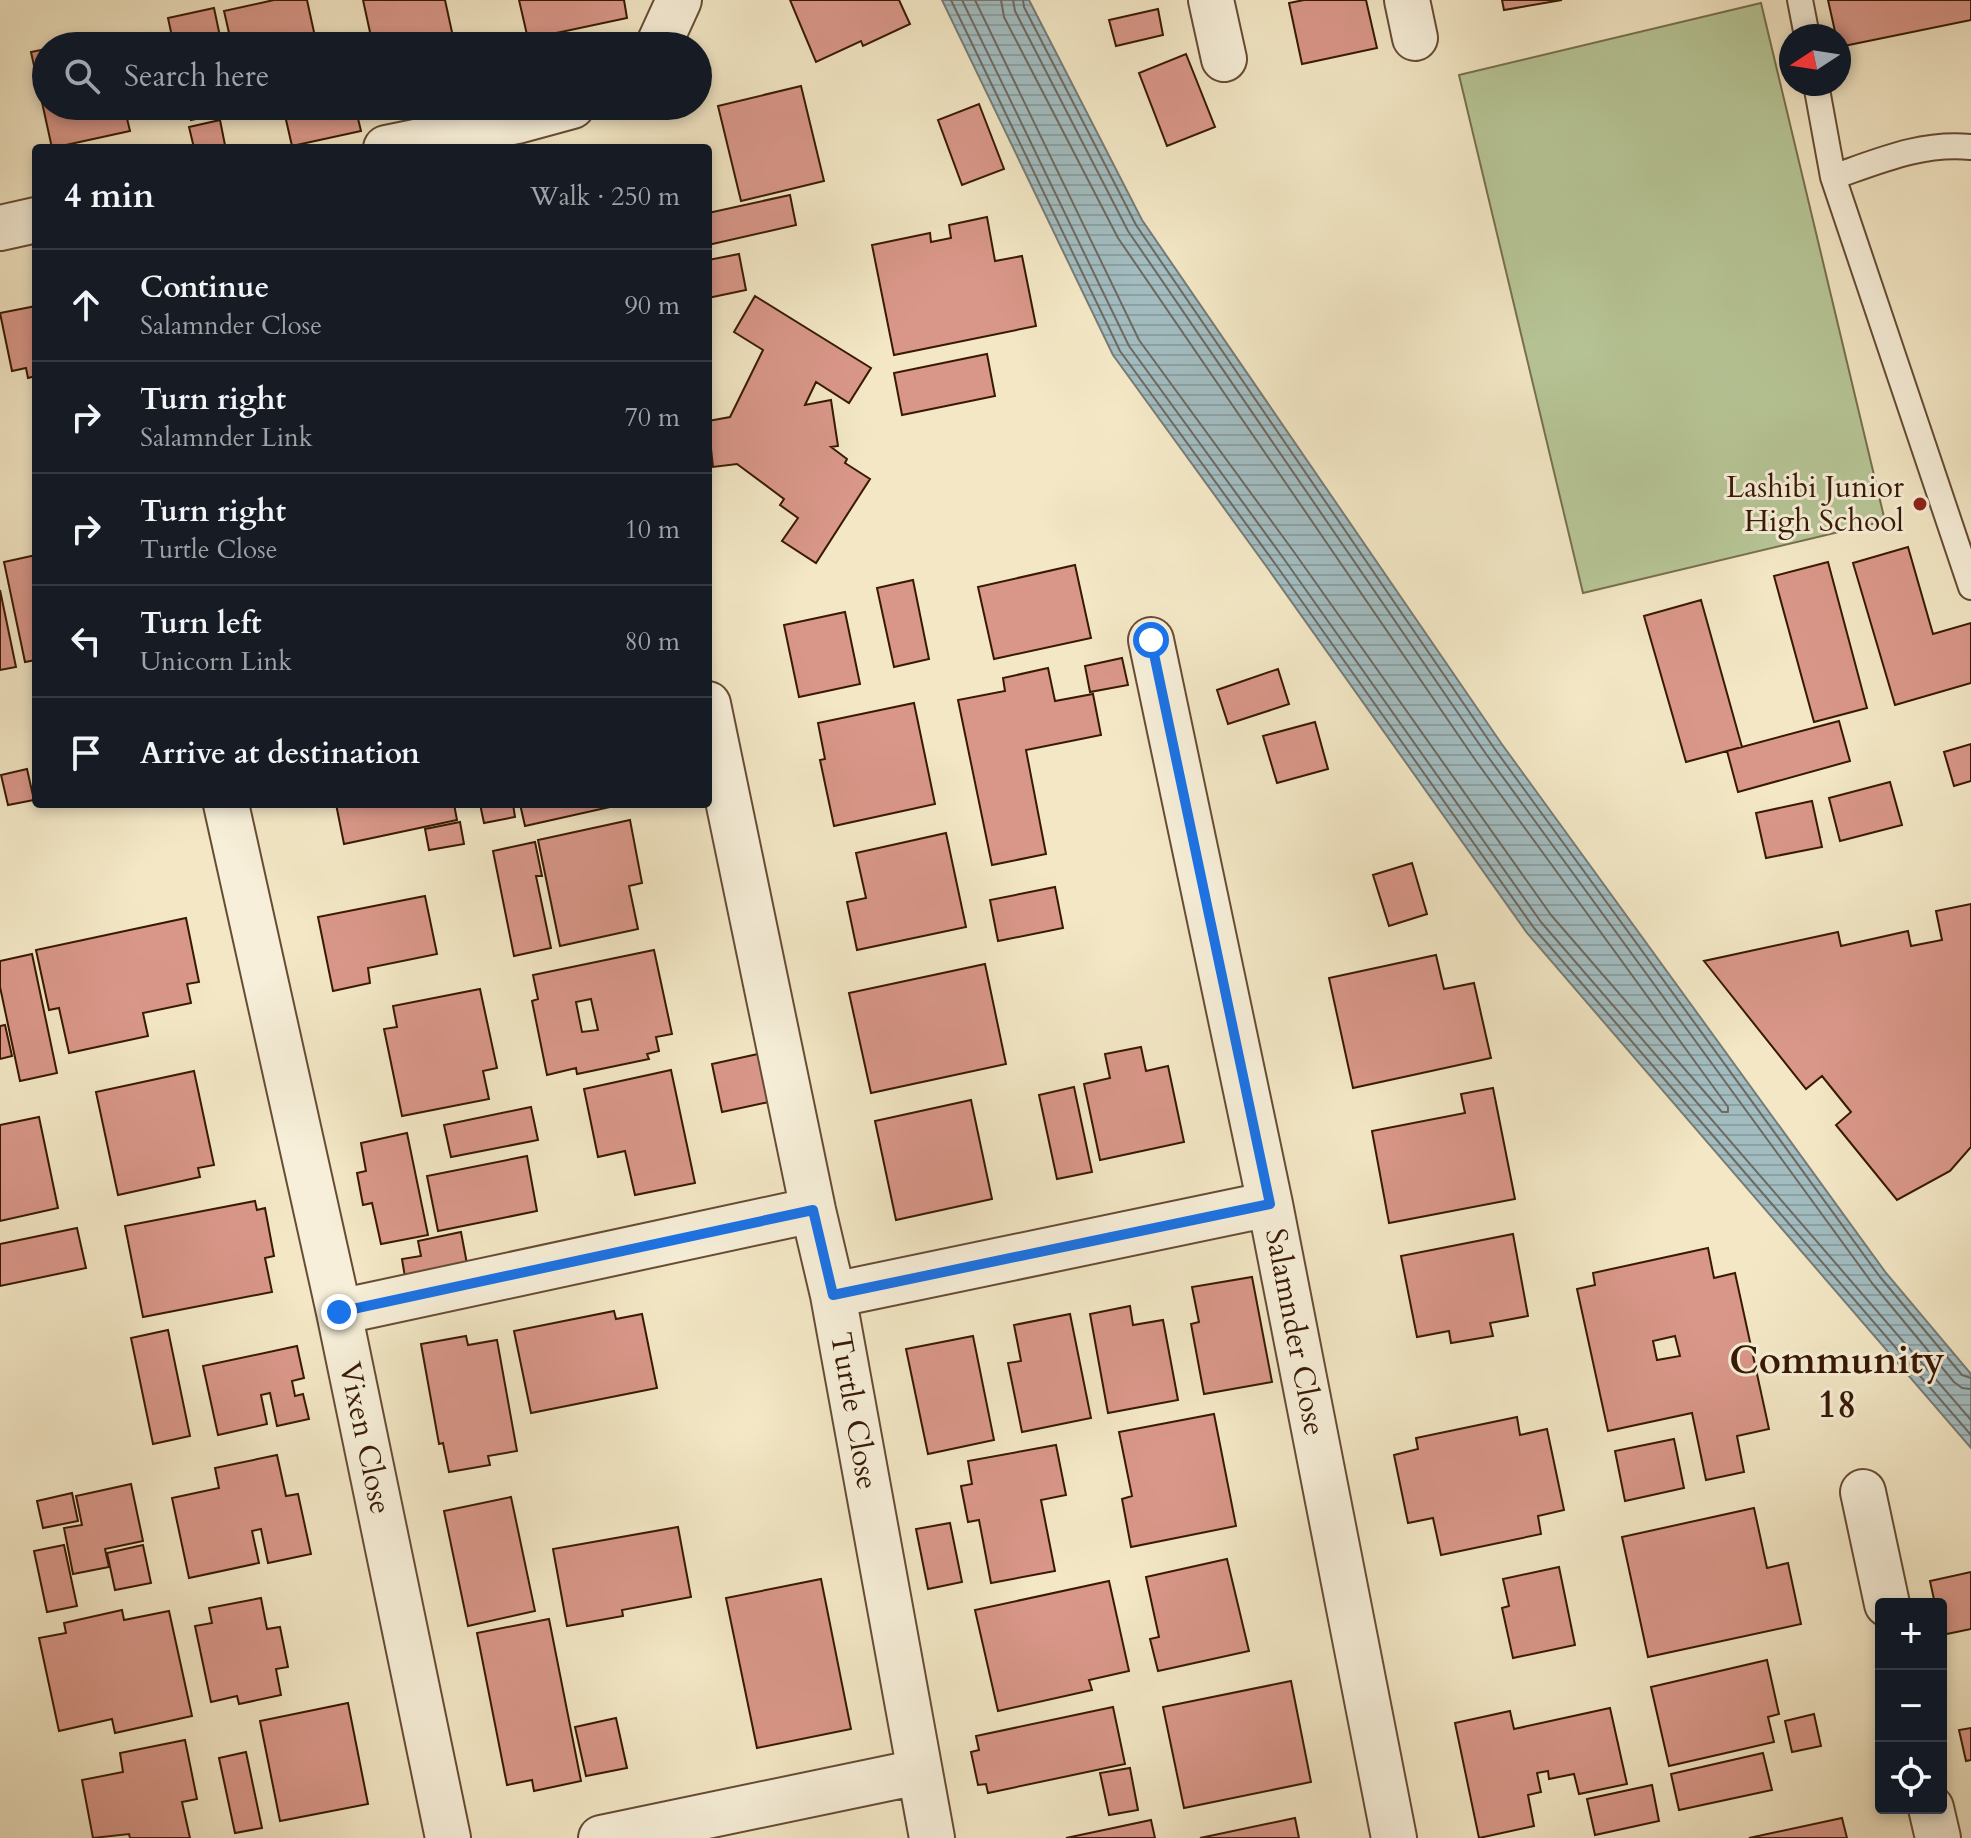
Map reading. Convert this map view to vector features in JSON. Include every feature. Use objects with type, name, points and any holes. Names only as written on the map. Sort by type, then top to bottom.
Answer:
[{"type":"street","points":[[664,32],[679,0]]},
{"type":"street","points":[[1211,0],[1224,59]]},
{"type":"street","points":[[405,144],[521,120]]},
{"type":"street","points":[[0,228],[32,221]]},
{"type":"street","name":"Salamnder Close","points":[[1151,640],[1270,1204],[1394,1838]]},
{"type":"street","name":"Turtle Close","points":[[712,723],[833,1295],[932,1838]]},
{"type":"street","name":"Vixen Close","points":[[227,808],[339,1312],[448,1838]]},
{"type":"street","points":[[833,1295],[1270,1204]]},
{"type":"street","points":[[339,1312],[813,1210]]},
{"type":"street","points":[[1863,1492],[1886,1598]]},
{"type":"street","points":[[601,1838],[918,1772]]},
{"type":"street","points":[[1932,1814],[1938,1838]]},
{"type":"lane","points":[[1800,0],[1805,24]]},
{"type":"lane","points":[[1818,96],[1833,177],[1971,587]]},
{"type":"lane","points":[[1833,177],[1912,149],[1951,145],[1971,147]]},
{"type":"green space","points":[[1761,3],[1779,78],[1779,96],[1783,96],[1885,521],[1583,593],[1459,75]]},
{"type":"water","points":[[942,0],[1029,0],[1142,220],[1501,743],[1886,1273],[1971,1374],[1971,1448],[1527,933],[1113,355]]},
{"type":"building","points":[[274,0],[307,0],[314,32],[229,32],[224,11]]},
{"type":"building","points":[[363,0],[445,0],[452,32],[370,32]]},
{"type":"building","points":[[519,0],[624,0],[627,18],[561,32],[526,32]]},
{"type":"building","points":[[790,0],[899,0],[910,24],[863,46],[861,41],[816,62]]},
{"type":"building","points":[[1304,0],[1366,0],[1377,48],[1302,64],[1289,3]]},
{"type":"building","points":[[1502,0],[1562,0],[1504,10]]},
{"type":"building","points":[[1828,0],[1971,0],[1971,20],[1851,45],[1851,24],[1833,24]]},
{"type":"building","points":[[214,8],[219,32],[171,32],[168,18]]},
{"type":"building","points":[[1158,9],[1163,35],[1116,46],[1109,20]]},
{"type":"building","points":[[1186,54],[1215,127],[1167,146],[1139,73]]},
{"type":"building","points":[[801,86],[824,181],[741,201],[718,106]]},
{"type":"building","points":[[979,104],[1004,169],[962,185],[938,120]]},
{"type":"building","points":[[46,120],[127,120],[130,131],[70,144],[51,144]]},
{"type":"building","points":[[220,120],[225,144],[193,144],[189,127]]},
{"type":"building","points":[[286,120],[358,120],[361,131],[292,144]]},
{"type":"building","points":[[790,195],[796,225],[712,244],[712,212]]},
{"type":"building","points":[[987,217],[995,261],[1022,256],[1036,326],[894,355],[872,245],[930,233],[931,242],[951,238],[949,225]]},
{"type":"building","points":[[739,254],[746,290],[712,297],[712,259]]},
{"type":"building","points":[[755,296],[871,368],[849,403],[816,382],[805,405],[831,400],[838,446],[831,447],[847,459],[845,463],[870,479],[816,563],[782,541],[798,518],[780,505],[784,499],[737,464],[713,467],[712,420],[730,417],[763,350],[734,332]]},
{"type":"building","points":[[32,307],[32,377],[28,378],[26,368],[12,371],[0,313]]},
{"type":"building","points":[[987,354],[995,396],[902,415],[894,373]]},
{"type":"building","points":[[1908,547],[1933,634],[1971,623],[1971,683],[1895,705],[1853,563]]},
{"type":"building","points":[[32,556],[32,661],[25,662],[4,562]]},
{"type":"building","points":[[1828,562],[1867,708],[1814,722],[1774,576]]},
{"type":"building","points":[[1075,565],[1091,638],[994,659],[978,587]]},
{"type":"building","points":[[913,580],[929,659],[894,667],[877,588]]},
{"type":"building","points":[[0,590],[16,667],[0,670]]},
{"type":"building","points":[[1701,600],[1742,747],[1686,762],[1644,616]]},
{"type":"building","points":[[845,612],[860,684],[799,697],[784,625]]},
{"type":"building","points":[[1122,658],[1128,685],[1090,692],[1085,666]]},
{"type":"building","points":[[1048,668],[1055,701],[1093,694],[1101,735],[1026,750],[1046,854],[992,865],[958,700],[1005,691],[1003,678]]},
{"type":"building","points":[[1278,669],[1289,704],[1228,724],[1217,690]]},
{"type":"building","points":[[914,703],[935,804],[834,826],[820,760],[825,759],[818,723]]},
{"type":"building","points":[[1839,721],[1850,761],[1738,792],[1727,751]]},
{"type":"building","points":[[1315,722],[1328,769],[1277,783],[1263,736]]},
{"type":"building","points":[[1971,744],[1971,781],[1954,786],[1944,752]]},
{"type":"building","points":[[27,769],[32,800],[8,805],[1,775]]},
{"type":"building","points":[[1890,782],[1902,825],[1840,841],[1829,798]]},
{"type":"building","points":[[1812,801],[1822,847],[1766,858],[1756,813]]},
{"type":"building","points":[[337,808],[455,808],[457,820],[344,844]]},
{"type":"building","points":[[481,808],[514,808],[515,817],[484,823]]},
{"type":"building","points":[[521,808],[606,808],[525,826]]},
{"type":"building","points":[[630,820],[642,883],[629,886],[638,929],[560,946],[538,840]]},
{"type":"building","points":[[460,822],[464,844],[429,850],[425,829]]},
{"type":"building","points":[[946,833],[966,927],[857,950],[847,902],[866,898],[856,853]]},
{"type":"building","points":[[535,842],[542,876],[536,876],[551,948],[514,956],[493,851]]},
{"type":"building","points":[[1412,863],[1427,914],[1389,926],[1373,875]]},
{"type":"building","points":[[1055,887],[1063,928],[998,941],[990,900]]},
{"type":"building","points":[[425,896],[437,954],[368,968],[370,983],[333,991],[318,917]]},
{"type":"building","points":[[1971,904],[1971,1147],[1950,1171],[1897,1200],[1836,1125],[1851,1112],[1822,1076],[1806,1089],[1704,961],[1838,932],[1841,946],[1908,931],[1911,946],[1942,940],[1936,911]]},
{"type":"building","points":[[186,918],[199,982],[187,984],[191,1003],[143,1013],[148,1036],[69,1053],[59,1008],[49,1010],[36,950]]},
{"type":"building","points":[[654,950],[672,1034],[656,1037],[659,1051],[647,1054],[649,1059],[577,1074],[576,1068],[547,1075],[532,1001],[538,999],[533,975]],"holes":[[[591,999],[598,1030],[582,1032],[576,1002]]]},
{"type":"building","points":[[32,954],[57,1073],[20,1081],[0,987],[0,961]]},
{"type":"building","points":[[1436,955],[1444,989],[1474,983],[1491,1058],[1353,1088],[1329,978]]},
{"type":"building","points":[[985,964],[1006,1064],[871,1093],[849,993]]},
{"type":"building","points":[[480,989],[497,1068],[483,1071],[489,1099],[402,1116],[384,1029],[397,1027],[393,1006]]},
{"type":"building","points":[[5,1025],[12,1056],[0,1059],[0,1026]]},
{"type":"building","points":[[1141,1047],[1146,1071],[1168,1066],[1184,1142],[1100,1160],[1084,1084],[1110,1078],[1105,1054]]},
{"type":"building","points":[[758,1054],[769,1102],[722,1112],[712,1064]]},
{"type":"building","points":[[671,1070],[695,1183],[635,1195],[625,1151],[598,1157],[584,1089]]},
{"type":"building","points":[[194,1071],[214,1165],[198,1168],[200,1177],[118,1195],[96,1092]]},
{"type":"building","points":[[1074,1087],[1092,1172],[1057,1179],[1039,1095]]},
{"type":"building","points":[[1493,1088],[1515,1199],[1389,1223],[1372,1131],[1465,1113],[1461,1094]]},
{"type":"building","points":[[971,1100],[992,1199],[896,1220],[875,1121]]},
{"type":"building","points":[[531,1107],[538,1140],[451,1157],[444,1125]]},
{"type":"building","points":[[39,1117],[58,1208],[0,1221],[0,1125]]},
{"type":"building","points":[[407,1133],[428,1235],[381,1244],[372,1203],[363,1205],[357,1173],[366,1171],[361,1143]]},
{"type":"building","points":[[527,1156],[537,1211],[438,1231],[427,1176]]},
{"type":"building","points":[[255,1201],[257,1210],[265,1208],[274,1256],[265,1258],[272,1292],[143,1317],[125,1226]]},
{"type":"building","points":[[77,1228],[86,1268],[0,1286],[0,1244]]},
{"type":"building","points":[[461,1232],[467,1264],[405,1277],[402,1259],[421,1256],[418,1241]]},
{"type":"building","points":[[1513,1234],[1528,1316],[1490,1323],[1493,1336],[1451,1343],[1449,1331],[1417,1337],[1401,1256]]},
{"type":"building","points":[[1708,1248],[1714,1278],[1735,1273],[1769,1429],[1737,1436],[1744,1472],[1706,1480],[1692,1413],[1608,1431],[1577,1289],[1595,1285],[1593,1273]],"holes":[[[1675,1336],[1680,1356],[1657,1360],[1653,1341]]]},
{"type":"building","points":[[1252,1277],[1272,1382],[1204,1394],[1191,1324],[1199,1322],[1192,1287]]},
{"type":"building","points":[[1130,1306],[1133,1325],[1163,1320],[1178,1400],[1108,1413],[1090,1314]]},
{"type":"building","points":[[614,1311],[616,1319],[642,1314],[657,1388],[531,1413],[514,1331]]},
{"type":"building","points":[[1070,1314],[1091,1418],[1022,1432],[1008,1363],[1021,1361],[1014,1325]]},
{"type":"building","points":[[168,1330],[190,1436],[153,1444],[131,1338]]},
{"type":"building","points":[[466,1336],[468,1345],[497,1340],[517,1451],[488,1456],[490,1465],[449,1472],[443,1443],[439,1444],[421,1344]]},
{"type":"building","points":[[973,1336],[994,1440],[928,1454],[906,1349]]},
{"type":"building","points":[[297,1346],[304,1378],[292,1381],[295,1396],[303,1394],[309,1419],[277,1426],[270,1393],[261,1395],[267,1424],[218,1435],[203,1366]]},
{"type":"building","points":[[1214,1414],[1236,1526],[1131,1547],[1122,1499],[1132,1496],[1119,1432]]},
{"type":"building","points":[[1517,1417],[1520,1435],[1547,1429],[1564,1510],[1538,1516],[1541,1534],[1441,1555],[1433,1518],[1408,1523],[1394,1455],[1418,1449],[1416,1438]]},
{"type":"building","points":[[1674,1439],[1684,1488],[1625,1501],[1615,1451]]},
{"type":"building","points":[[1056,1445],[1066,1495],[1041,1500],[1055,1571],[991,1583],[979,1520],[968,1522],[961,1486],[972,1484],[968,1461]]},
{"type":"building","points":[[277,1455],[286,1496],[298,1494],[311,1554],[268,1563],[261,1529],[252,1531],[259,1563],[189,1578],[172,1498],[219,1488],[215,1468]]},
{"type":"building","points":[[131,1484],[143,1541],[105,1549],[109,1567],[73,1574],[64,1528],[82,1525],[76,1496]]},
{"type":"building","points":[[72,1493],[78,1521],[43,1528],[37,1501]]},
{"type":"building","points":[[511,1497],[535,1611],[468,1626],[444,1511]]},
{"type":"building","points":[[1754,1508],[1767,1568],[1788,1563],[1801,1624],[1648,1657],[1622,1537]]},
{"type":"building","points":[[950,1523],[962,1582],[928,1589],[916,1529]]},
{"type":"building","points":[[678,1527],[691,1597],[622,1610],[623,1616],[567,1626],[553,1549]]},
{"type":"building","points":[[64,1545],[77,1606],[47,1612],[34,1551]]},
{"type":"building","points":[[143,1545],[151,1583],[115,1590],[107,1553]]},
{"type":"building","points":[[1227,1559],[1249,1651],[1158,1671],[1150,1639],[1159,1637],[1146,1577]]},
{"type":"building","points":[[1559,1567],[1575,1645],[1513,1658],[1502,1608],[1509,1606],[1503,1579]]},
{"type":"building","points":[[1971,1572],[1971,1629],[1947,1634],[1947,1598],[1934,1598],[1930,1581]]},
{"type":"building","points":[[821,1579],[851,1729],[757,1748],[726,1598]]},
{"type":"building","points":[[1109,1581],[1129,1671],[1089,1680],[1092,1690],[998,1711],[975,1610]]},
{"type":"building","points":[[261,1598],[267,1629],[280,1627],[288,1667],[276,1669],[281,1695],[239,1704],[237,1696],[211,1702],[195,1626],[212,1623],[209,1608]]},
{"type":"building","points":[[122,1610],[124,1620],[169,1611],[192,1716],[115,1733],[112,1719],[59,1731],[39,1638],[66,1633],[64,1623]]},
{"type":"building","points":[[549,1619],[581,1781],[534,1791],[532,1780],[507,1785],[477,1633]]},
{"type":"building","points":[[1767,1660],[1779,1714],[1768,1717],[1774,1742],[1669,1766],[1651,1687]]},
{"type":"building","points":[[1291,1681],[1311,1782],[1184,1808],[1163,1707]]},
{"type":"building","points":[[348,1703],[368,1804],[280,1821],[260,1721]]},
{"type":"building","points":[[1113,1707],[1125,1764],[988,1793],[986,1784],[978,1785],[971,1752],[979,1750],[976,1736]]},
{"type":"building","points":[[1610,1708],[1627,1784],[1579,1794],[1574,1774],[1549,1779],[1548,1771],[1537,1773],[1541,1792],[1528,1795],[1534,1826],[1479,1838],[1455,1723],[1510,1711],[1514,1729]]},
{"type":"building","points":[[1814,1714],[1821,1746],[1792,1752],[1785,1721]]},
{"type":"building","points":[[616,1718],[627,1768],[586,1776],[575,1727]]},
{"type":"building","points":[[1971,1728],[1971,1760],[1966,1761],[1959,1730]]},
{"type":"building","points":[[185,1740],[197,1799],[182,1802],[190,1838],[130,1838],[129,1834],[93,1838],[82,1780],[123,1772],[120,1753]]},
{"type":"building","points":[[246,1752],[262,1828],[235,1833],[219,1758]]},
{"type":"building","points":[[1763,1753],[1772,1790],[1679,1810],[1671,1774]]},
{"type":"building","points":[[1130,1768],[1138,1810],[1109,1815],[1100,1773]]},
{"type":"building","points":[[1652,1785],[1659,1821],[1595,1835],[1587,1799]]},
{"type":"building","points":[[1295,1818],[1299,1838],[1200,1838]]},
{"type":"building","points":[[1842,1818],[1847,1838],[1749,1838]]},
{"type":"building","points":[[1151,1820],[1155,1838],[1066,1838]]},
{"type":"place","name":"Lashibi Junior High School","points":[[1920,504]]},
{"type":"district","name":"Community 18","points":[[1837,1383]]},
{"type":"route","points":[[339,1312],[813,1210],[833,1295],[1270,1204],[1151,640]]}]
